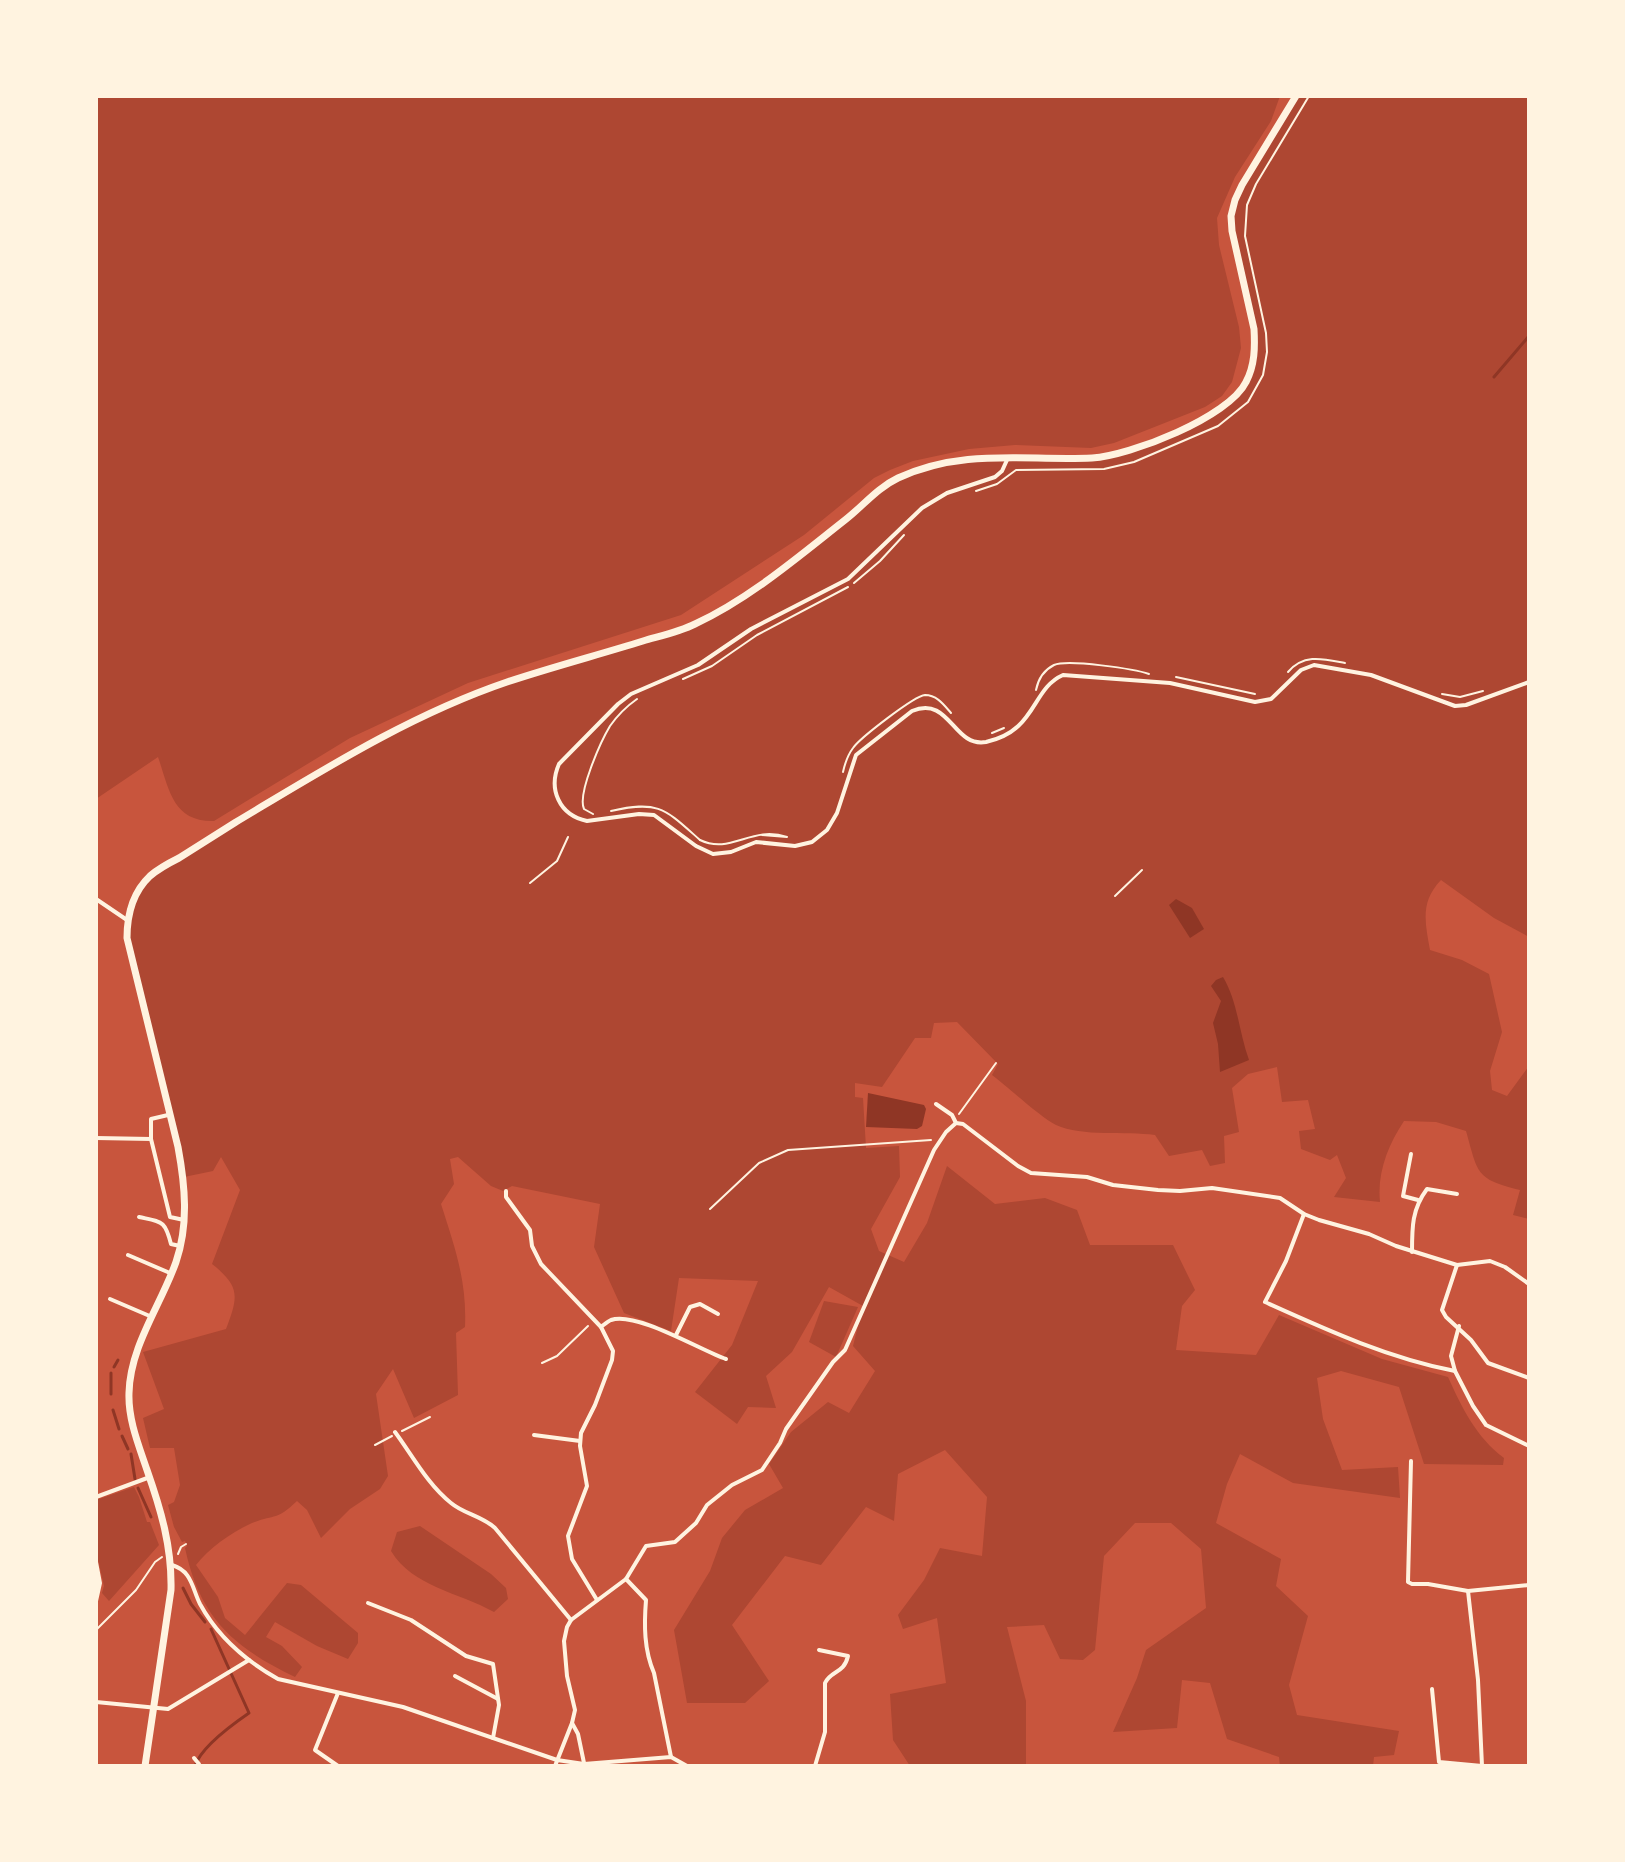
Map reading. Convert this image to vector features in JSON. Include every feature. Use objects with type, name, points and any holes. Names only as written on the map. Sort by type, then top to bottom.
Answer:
[{"type":"main road","points":[[145,1766],[171,1590],[171,1565],[166,1530],[136,1437],[129,1395],[134,1362],[171,1273],[184,1220],[184,1177],[127,938],[127,921],[134,899],[151,874],[336,763],[430,712],[505,683],[694,625],[748,594],[891,482],[967,459],[1008,456],[1093,458],[1115,454],[1199,421],[1221,409],[1246,383],[1254,360],[1254,329],[1232,231],[1235,200],[1296,96]]},
{"type":"street","points":[[1008,456],[1005,467],[995,477],[947,493],[922,508],[848,579],[751,629],[708,660],[642,688],[618,704],[559,764],[554,789],[563,808],[578,819],[587,821],[633,814],[654,815],[701,850],[713,854],[731,852],[765,841],[803,845],[818,839],[830,825],[845,791],[853,761],[861,749],[912,711],[935,709],[963,735],[975,742],[984,742],[1018,727],[1050,683],[1063,675],[1170,683],[1260,701],[1271,699],[1301,670],[1314,665],[1371,675],[1455,706],[1466,705],[1529,682]]},
{"type":"street","points":[[96,899],[127,921]]},
{"type":"street","points":[[936,1104],[952,1115],[956,1123]]},
{"type":"street","points":[[170,1115],[151,1119],[151,1139],[170,1217],[184,1220]]},
{"type":"street","points":[[956,1123],[963,1124],[1031,1173],[1087,1177],[1113,1185],[1171,1191],[1212,1188],[1280,1198],[1304,1214],[1369,1234],[1412,1252],[1457,1265],[1490,1261],[1505,1267],[1529,1284]]},
{"type":"street","points":[[556,1763],[575,1710],[567,1676],[564,1641],[571,1620],[626,1579],[646,1546],[675,1542],[696,1523],[707,1505],[732,1485],[762,1470],[786,1429],[833,1362],[845,1350],[934,1150],[956,1123]]},
{"type":"street","points":[[96,1138],[151,1139]]},
{"type":"street","points":[[1411,1154],[1403,1196],[1418,1200]]},
{"type":"street","points":[[1412,1252],[1412,1216],[1418,1200],[1427,1189],[1457,1194]]},
{"type":"street","points":[[506,1191],[506,1197],[530,1230],[532,1246],[541,1264],[601,1327],[613,1356],[580,1441],[587,1486],[570,1526],[568,1545],[572,1559],[597,1600]]},
{"type":"street","points":[[1304,1214],[1286,1261],[1265,1302],[1355,1342],[1417,1364],[1455,1371]]},
{"type":"street","points":[[139,1217],[162,1222],[166,1225],[171,1244],[180,1246]]},
{"type":"street","points":[[128,1255],[171,1273]]},
{"type":"street","points":[[1457,1265],[1442,1310],[1446,1317],[1459,1326],[1488,1363],[1529,1378]]},
{"type":"street","points":[[110,1299],[152,1317]]},
{"type":"street","points":[[676,1335],[690,1307],[700,1304],[718,1314]]},
{"type":"street","points":[[601,1327],[611,1320],[626,1319],[676,1335],[707,1353],[726,1359]]},
{"type":"street","points":[[1459,1326],[1451,1351],[1455,1371],[1486,1425],[1529,1446]]},
{"type":"street","points":[[396,1433],[444,1498],[469,1514],[487,1520],[571,1620]]},
{"type":"street","points":[[534,1435],[580,1441]]},
{"type":"street","points":[[1411,1461],[1408,1582],[1468,1591],[1529,1585]]},
{"type":"street","points":[[96,1497],[150,1477]]},
{"type":"street","points":[[96,1562],[100,1583],[96,1601]]},
{"type":"street","points":[[171,1565],[185,1571],[205,1612],[225,1640],[278,1679],[403,1707],[556,1763],[584,1765],[671,1757],[687,1766]]},
{"type":"street","points":[[626,1579],[646,1600],[644,1622],[649,1661],[668,1733],[671,1757]]},
{"type":"street","points":[[1432,1689],[1439,1762],[1482,1766],[1478,1680],[1468,1591]]},
{"type":"street","points":[[368,1603],[411,1620],[466,1656],[493,1664],[499,1700],[493,1738]]},
{"type":"street","points":[[815,1766],[825,1732],[825,1683],[828,1677],[840,1672],[848,1656],[819,1650]]},
{"type":"street","points":[[96,1702],[168,1709],[249,1660]]},
{"type":"street","points":[[455,1676],[499,1700]]},
{"type":"street","points":[[338,1693],[315,1750],[338,1766]]},
{"type":"street","points":[[572,1723],[578,1734],[584,1765]]},
{"type":"street","points":[[194,1758],[199,1764]]},
{"type":"street","points":[[328,1766],[332,1760]]},
{"type":"path","points":[[976,491],[997,484],[1016,470],[1104,469],[1134,462],[1218,426],[1248,402],[1263,375],[1267,352],[1266,333],[1246,242],[1247,205],[1256,184],[1309,96]]},
{"type":"path","points":[[677,682],[712,666],[757,635],[852,585],[880,561],[906,532]]},
{"type":"path","points":[[1285,676],[1293,666],[1309,658],[1356,666]]},
{"type":"path","points":[[1035,693],[1044,672],[1060,663],[1136,669],[1150,674]]},
{"type":"path","points":[[1174,677],[1261,694]]},
{"type":"path","points":[[1441,694],[1460,697],[1487,690]]},
{"type":"path","points":[[843,771],[849,754],[858,742],[916,697],[924,695],[938,699],[953,715]]},
{"type":"path","points":[[595,814],[589,813],[581,804],[591,770],[611,726],[640,697]]},
{"type":"path","points":[[986,735],[1006,727]]},
{"type":"path","points":[[608,811],[635,805],[657,807],[700,840],[713,845],[723,845],[759,833],[773,832],[789,837]]},
{"type":"path","points":[[530,883],[557,861],[568,837]]},
{"type":"path","points":[[1115,896],[1142,870]]},
{"type":"path","points":[[959,1114],[996,1063]]},
{"type":"path","points":[[710,1209],[759,1163],[788,1150],[934,1140]]},
{"type":"path","points":[[542,1363],[557,1356],[588,1326]]},
{"type":"path","points":[[375,1445],[430,1417]]},
{"type":"path","points":[[178,1554],[186,1544]]},
{"type":"path","points":[[96,1630],[136,1590],[157,1559],[164,1557]]},
{"type":"shaded area","points":[[96,96],[1280,96],[1271,121],[1235,177],[1217,218],[1219,245],[1239,327],[1241,348],[1232,382],[1222,396],[1205,407],[1114,443],[1091,448],[1015,445],[969,449],[913,461],[890,470],[874,478],[804,535],[681,615],[468,683],[350,738],[214,821],[189,816],[174,801],[158,757],[96,799]]},
{"type":"shaded area","points":[[1296,96],[1529,96],[1529,937],[1494,918],[1441,880],[1427,904],[1426,921],[1430,950],[1462,960],[1489,974],[1502,1032],[1490,1071],[1492,1090],[1507,1096],[1529,1066],[1529,1219],[1513,1215],[1520,1190],[1494,1182],[1481,1172],[1466,1131],[1436,1122],[1404,1121],[1385,1160],[1380,1180],[1380,1202],[1334,1197],[1346,1178],[1337,1155],[1330,1160],[1301,1149],[1299,1131],[1315,1129],[1308,1100],[1282,1102],[1277,1067],[1248,1074],[1232,1088],[1239,1132],[1224,1136],[1225,1163],[1210,1166],[1202,1150],[1169,1156],[1155,1135],[1091,1132],[1056,1125],[992,1075],[998,1064],[957,1022],[934,1023],[931,1038],[915,1038],[882,1087],[855,1083],[855,1097],[863,1098],[866,1148],[899,1146],[900,1177],[871,1229],[879,1251],[904,1262],[927,1223],[947,1166],[995,1204],[1045,1198],[1077,1210],[1090,1245],[1173,1245],[1195,1290],[1182,1306],[1176,1350],[1256,1355],[1279,1315],[1382,1359],[1448,1377],[1464,1411],[1494,1450],[1504,1458],[1503,1465],[1424,1464],[1399,1387],[1341,1371],[1317,1378],[1323,1419],[1342,1470],[1398,1467],[1400,1498],[1293,1483],[1240,1454],[1227,1484],[1216,1523],[1281,1559],[1276,1586],[1308,1616],[1289,1685],[1297,1715],[1399,1731],[1394,1755],[1374,1757],[1373,1766],[1280,1766],[1279,1757],[1227,1739],[1210,1683],[1182,1680],[1177,1728],[1113,1732],[1146,1650],[1206,1608],[1201,1549],[1171,1523],[1135,1523],[1104,1556],[1095,1650],[1083,1660],[1060,1659],[1044,1625],[1007,1627],[1026,1701],[1026,1766],[910,1766],[893,1740],[890,1694],[946,1683],[937,1618],[903,1629],[898,1615],[924,1580],[940,1548],[982,1556],[987,1497],[945,1450],[898,1474],[894,1521],[866,1507],[821,1565],[785,1556],[732,1625],[769,1681],[745,1703],[687,1703],[674,1630],[710,1571],[722,1538],[745,1510],[783,1488],[769,1464],[791,1432],[828,1402],[849,1413],[875,1371],[853,1346],[863,1306],[829,1287],[792,1352],[766,1376],[776,1408],[748,1407],[737,1424],[695,1392],[732,1345],[758,1281],[679,1278],[671,1331],[624,1313],[594,1247],[600,1204],[512,1186],[503,1191],[491,1186],[458,1157],[450,1159],[454,1184],[441,1204],[459,1265],[464,1295],[465,1327],[456,1333],[458,1395],[414,1418],[393,1369],[376,1394],[388,1476],[380,1489],[350,1509],[321,1538],[307,1510],[297,1501],[280,1514],[252,1523],[229,1536],[196,1565],[218,1597],[225,1618],[245,1635],[287,1583],[301,1585],[358,1633],[358,1643],[348,1659],[317,1646],[275,1622],[266,1637],[282,1646],[302,1667],[295,1677],[254,1654],[222,1628],[200,1593],[191,1572],[187,1546],[174,1527],[168,1505],[174,1502],[180,1485],[174,1448],[150,1448],[143,1418],[164,1409],[143,1352],[226,1329],[233,1309],[234,1293],[228,1279],[212,1264],[240,1190],[221,1157],[213,1171],[184,1177],[127,938],[134,899],[151,874],[430,712],[505,683],[694,625],[748,594],[901,477],[967,459],[1115,454],[1199,421],[1246,383],[1255,343],[1232,231],[1235,200]]},
{"type":"shaded area","points":[[1176,899],[1192,908],[1204,929],[1190,938],[1169,905]]},
{"type":"shaded area","points":[[1223,977],[1232,997],[1249,1060],[1220,1072],[1213,1023],[1221,1001],[1211,986]]},
{"type":"shaded area","points":[[868,1093],[924,1105],[922,1126],[917,1129],[866,1127]]},
{"type":"shaded area","points":[[824,1301],[858,1307],[836,1357],[809,1342]]},
{"type":"shaded area","points":[[134,1487],[159,1545],[109,1601],[102,1593],[104,1586],[96,1551],[96,1500]]},
{"type":"shaded area","points":[[420,1526],[491,1574],[506,1588],[508,1599],[494,1612],[437,1588],[411,1573],[391,1551],[397,1532]]},
{"type":"waterway","points":[[1494,377],[1529,336]]},
{"type":"waterway","points":[[114,1367],[118,1360]]},
{"type":"waterway","points":[[111,1373],[111,1394]]},
{"type":"waterway","points":[[113,1410],[119,1429]]},
{"type":"waterway","points":[[122,1436],[128,1449]]},
{"type":"waterway","points":[[131,1454],[135,1479]]},
{"type":"waterway","points":[[138,1488],[151,1517]]},
{"type":"waterway","points":[[183,1588],[205,1622]]},
{"type":"waterway","points":[[195,1766],[211,1744],[249,1713],[211,1629]]}]
